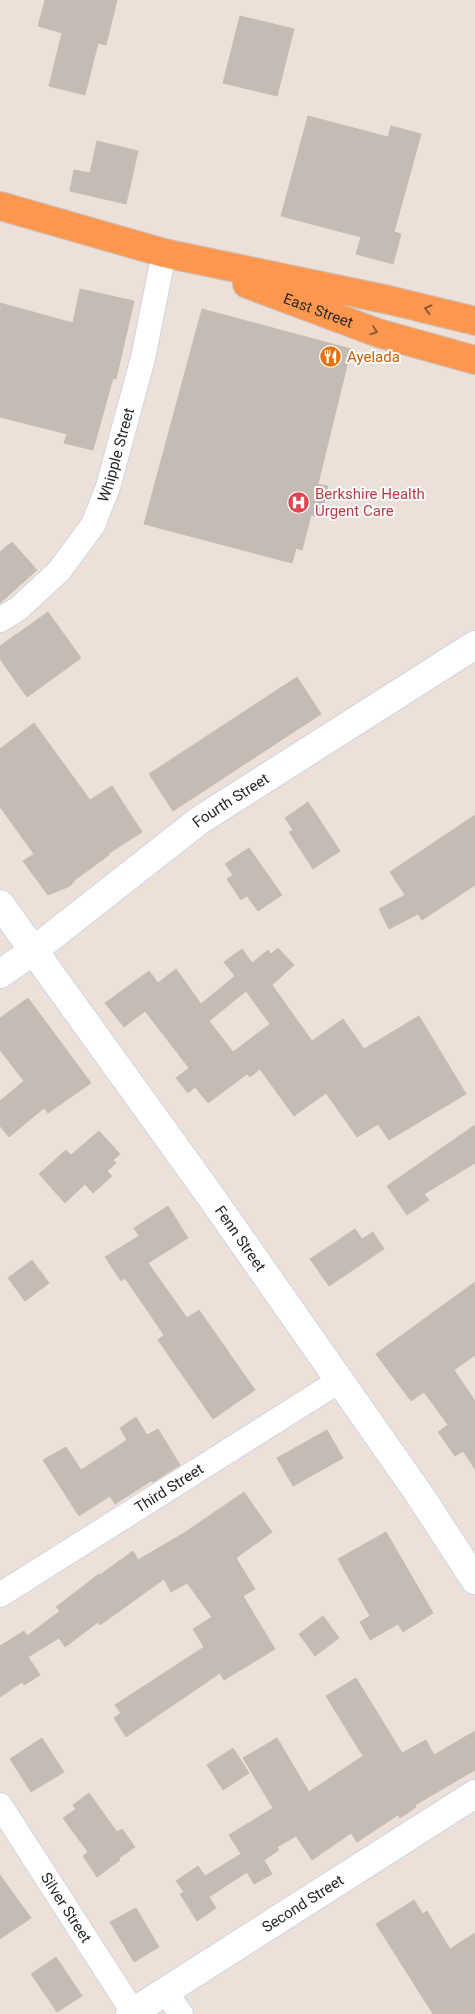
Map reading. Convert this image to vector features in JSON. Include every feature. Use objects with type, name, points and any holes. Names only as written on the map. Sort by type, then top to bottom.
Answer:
[{"type":"highway","name":"East Street","points":[[0,206],[164,253],[388,300],[475,321]]},
{"type":"highway","name":"East Street","points":[[164,253],[378,333],[475,360]]},
{"type":"street","name":"Whipple Street","points":[[0,620],[19,608],[59,571],[93,525],[108,487],[144,358],[164,253]]},
{"type":"street","name":"Fourth Street","points":[[0,974],[33,951],[200,820],[475,645]]},
{"type":"street","name":"Fenn Street","points":[[0,904],[203,1186],[442,1529],[475,1580]]},
{"type":"street","name":"Third Street","points":[[0,1595],[339,1381]]},
{"type":"street","name":"Second Street","points":[[131,2013],[475,1794]]},
{"type":"street","name":"Silver Street","points":[[0,1805],[131,2013]]},
{"type":"street","points":[[166,1991],[181,2014]]},
{"type":"building","points":[[45,0],[117,0],[106,45],[98,43],[85,95],[49,86],[62,33],[38,26]]},
{"type":"building","points":[[240,16],[294,29],[277,96],[223,83]]},
{"type":"building","points":[[308,116],[388,137],[391,126],[421,134],[394,232],[401,234],[393,264],[356,254],[361,237],[281,216]]},
{"type":"building","points":[[97,141],[138,151],[126,204],[70,191],[74,170],[90,173]]},
{"type":"building","points":[[80,289],[134,301],[116,379],[113,378],[93,450],[64,443],[67,434],[0,417],[0,303],[73,323]]},
{"type":"building","points":[[202,309],[351,349],[318,484],[328,486],[321,517],[311,515],[302,550],[296,548],[292,563],[144,524]]},
{"type":"building","points":[[12,542],[37,570],[0,603],[0,552]]},
{"type":"building","points":[[48,612],[81,658],[27,697],[0,659],[0,646]]},
{"type":"building","points":[[297,677],[321,714],[173,811],[149,774]]},
{"type":"building","points":[[34,723],[90,800],[112,786],[142,832],[108,854],[70,886],[48,895],[23,861],[34,854],[0,807],[0,749]]},
{"type":"building","points":[[308,802],[340,851],[313,869],[289,832],[293,830],[285,818]]},
{"type":"building","points":[[475,815],[475,885],[422,920],[418,914],[389,929],[379,909],[405,895],[390,872]]},
{"type":"building","points":[[249,848],[282,895],[258,911],[247,896],[241,900],[227,879],[233,875],[225,864]]},
{"type":"building","points":[[278,948],[294,965],[272,985],[312,1041],[343,1019],[364,1049],[419,1016],[466,1094],[389,1140],[378,1124],[357,1137],[326,1093],[294,1116],[260,1069],[250,1077],[247,1074],[208,1103],[195,1087],[188,1093],[176,1078],[189,1068],[145,1011],[124,1027],[105,1003],[149,971],[158,983],[176,969],[201,1004],[235,976],[224,962],[242,949],[252,963],[268,950],[271,954]],"holes":[[[246,991],[270,1024],[233,1052],[209,1021]]]},
{"type":"building","points":[[28,998],[91,1083],[48,1113],[44,1108],[9,1137],[0,1126],[0,1101],[24,1081],[0,1050],[0,1018]]},
{"type":"building","points":[[475,1125],[475,1163],[424,1194],[429,1200],[407,1215],[387,1186]]},
{"type":"building","points":[[99,1131],[120,1154],[113,1160],[116,1163],[107,1171],[112,1176],[93,1193],[85,1184],[65,1203],[39,1174],[66,1150],[71,1155]]},
{"type":"building","points":[[168,1206],[188,1238],[148,1263],[187,1318],[199,1310],[255,1390],[213,1419],[158,1340],[164,1335],[125,1278],[121,1281],[105,1257],[139,1236],[134,1228]]},
{"type":"building","points":[[355,1229],[362,1239],[373,1232],[384,1249],[329,1286],[310,1259]]},
{"type":"building","points":[[32,1260],[49,1283],[25,1301],[8,1278]]},
{"type":"building","points":[[475,1282],[475,1355],[454,1370],[475,1401],[475,1469],[463,1451],[455,1456],[438,1432],[448,1425],[424,1392],[411,1401],[376,1354]]},
{"type":"building","points":[[136,1417],[147,1435],[158,1429],[180,1465],[115,1504],[110,1496],[79,1516],[43,1460],[66,1447],[81,1470],[127,1440],[120,1428]]},
{"type":"building","points":[[327,1430],[343,1458],[293,1486],[277,1458]]},
{"type":"building","points":[[244,1492],[272,1532],[236,1558],[255,1589],[243,1596],[275,1649],[224,1680],[220,1673],[126,1737],[114,1718],[121,1713],[115,1705],[204,1647],[193,1629],[212,1617],[187,1583],[171,1592],[164,1579],[100,1625],[98,1622],[65,1647],[59,1638],[28,1657],[40,1675],[24,1685],[22,1682],[0,1697],[0,1646],[24,1631],[27,1636],[60,1611],[56,1607],[133,1551],[138,1560],[184,1533]]},
{"type":"building","points":[[386,1532],[433,1613],[403,1632],[398,1624],[370,1640],[360,1622],[370,1616],[338,1559]]},
{"type":"building","points":[[323,1616],[339,1638],[315,1656],[299,1634]]},
{"type":"building","points":[[356,1678],[402,1753],[426,1740],[434,1755],[475,1731],[475,1770],[415,1805],[416,1807],[400,1818],[398,1815],[357,1842],[351,1833],[312,1860],[296,1836],[277,1847],[279,1850],[264,1860],[272,1874],[254,1884],[247,1872],[209,1897],[216,1908],[197,1921],[180,1894],[184,1892],[176,1881],[198,1866],[205,1876],[241,1854],[229,1835],[273,1808],[243,1758],[277,1738],[309,1792],[363,1756],[326,1696]]},
{"type":"building","points":[[42,1738],[64,1772],[31,1792],[10,1759]]},
{"type":"building","points":[[233,1748],[249,1773],[223,1790],[207,1765]]},
{"type":"building","points":[[89,1793],[117,1832],[122,1829],[135,1847],[97,1877],[83,1856],[88,1852],[63,1818],[76,1809],[73,1805]]},
{"type":"building","points":[[0,1875],[31,1918],[0,1939]]},
{"type":"building","points":[[414,1900],[423,1914],[427,1911],[450,1949],[475,1933],[475,2014],[433,2014],[376,1924]]},
{"type":"building","points":[[136,1908],[159,1947],[134,1962],[110,1922]]},
{"type":"building","points":[[56,1957],[82,1996],[57,2012],[31,1974]]},
{"type":"place","name":"Ayelada","points":[[331,357]]},
{"type":"place","name":"Berkshire Health Urgent Care","points":[[299,503]]}]
